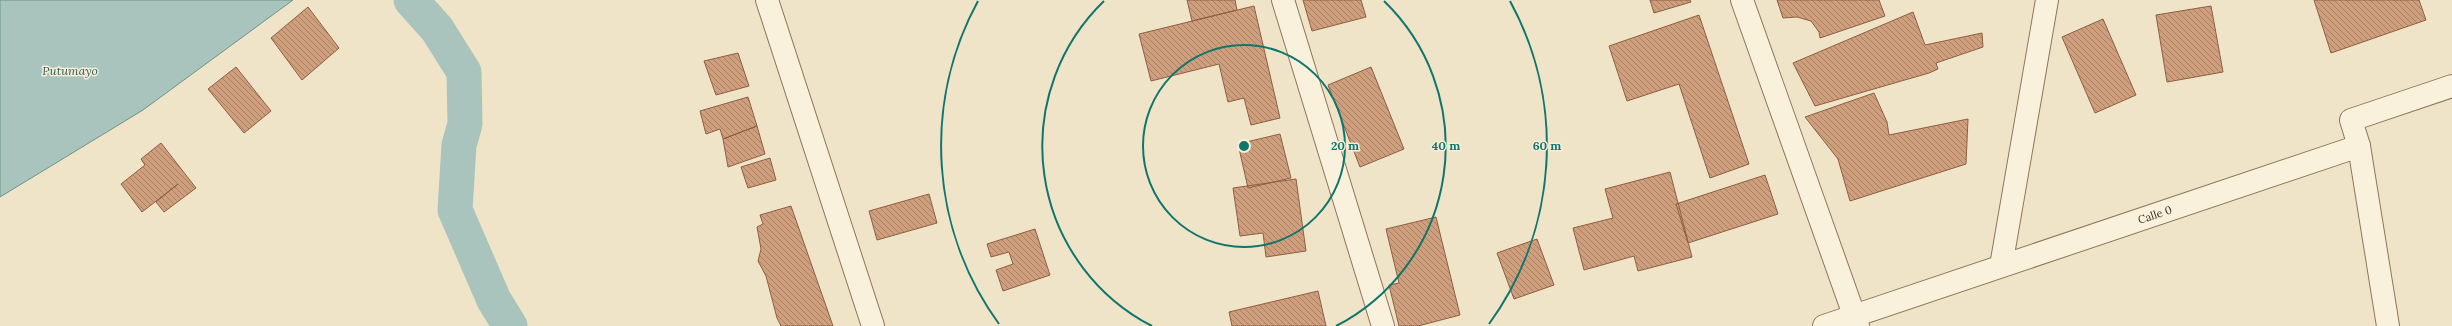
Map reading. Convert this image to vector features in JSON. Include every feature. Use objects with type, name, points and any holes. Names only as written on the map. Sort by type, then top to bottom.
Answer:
[{"type":"street","points":[[767,0],[873,326]]},
{"type":"street","points":[[1283,0],[1383,326]]},
{"type":"street","points":[[1742,0],[1856,321]]},
{"type":"street","points":[[2001,266],[2047,0]]},
{"type":"street","points":[[2388,326],[2360,146],[2351,120],[2452,86]]},
{"type":"street","name":"Calle 0","points":[[1824,326],[1856,321],[2001,266],[2360,146]]},
{"type":"water","name":"Putumayo","points":[[0,0],[293,0],[143,110],[0,197]]},
{"type":"building","points":[[1187,0],[1235,0],[1237,10],[1192,21]]},
{"type":"building","points":[[1303,0],[1361,0],[1366,17],[1312,31]]},
{"type":"building","points":[[1650,0],[1690,0],[1691,2],[1654,13]]},
{"type":"building","points":[[1777,0],[1879,0],[1885,16],[1820,38],[1819,32],[1811,21],[1797,17],[1783,18]]},
{"type":"building","points":[[2314,0],[2419,0],[2426,20],[2331,53]]},
{"type":"building","points":[[1254,6],[1280,118],[1251,125],[1244,98],[1228,102],[1219,64],[1151,81],[1139,34]]},
{"type":"building","points":[[2211,6],[2223,72],[2167,82],[2156,15]]},
{"type":"building","points":[[308,7],[339,48],[302,80],[271,38]]},
{"type":"building","points":[[1913,12],[1925,45],[1982,33],[1983,47],[1936,63],[1938,69],[1929,73],[1815,106],[1793,63]]},
{"type":"building","points":[[1699,15],[1749,164],[1710,178],[1679,84],[1627,101],[1609,46]]},
{"type":"building","points":[[2103,19],[2136,95],[2095,113],[2062,37]]},
{"type":"building","points":[[738,53],[749,86],[716,95],[704,61]]},
{"type":"building","points":[[236,67],[271,111],[244,133],[208,89]]},
{"type":"building","points":[[1371,67],[1404,149],[1360,167],[1328,85]]},
{"type":"building","points":[[1874,93],[1887,122],[1889,135],[1968,119],[1966,164],[1850,201],[1838,159],[1805,117]]},
{"type":"building","points":[[748,97],[757,126],[723,139],[720,129],[706,134],[700,111]]},
{"type":"building","points":[[757,126],[765,154],[728,167],[723,139]]},
{"type":"building","points":[[1280,134],[1291,178],[1248,188],[1238,144]]},
{"type":"building","points":[[161,143],[196,188],[164,212],[156,202],[178,184],[142,212],[121,184],[145,165],[141,159]]},
{"type":"building","points":[[770,158],[776,180],[748,188],[741,167]]},
{"type":"building","points":[[1670,172],[1692,257],[1638,271],[1634,256],[1584,270],[1573,228],[1613,218],[1605,189]]},
{"type":"building","points":[[1765,175],[1778,214],[1688,243],[1676,204]]},
{"type":"building","points":[[1296,179],[1306,251],[1266,257],[1263,233],[1240,236],[1233,188]]},
{"type":"building","points":[[929,194],[937,223],[877,240],[869,211]]},
{"type":"building","points":[[791,206],[833,326],[781,326],[777,318],[766,276],[758,261],[761,249],[757,227],[763,224],[760,215]]},
{"type":"building","points":[[1436,217],[1460,315],[1418,326],[1399,326],[1389,285],[1399,283],[1386,229]]},
{"type":"building","points":[[1035,229],[1050,275],[1003,291],[996,270],[1013,264],[1009,252],[991,257],[987,244]]},
{"type":"building","points":[[1537,239],[1554,285],[1514,299],[1497,253]]},
{"type":"building","points":[[1318,291],[1326,326],[1232,326],[1229,312]]},
{"type":"waterway","points":[[411,0],[437,29],[464,72],[465,124],[459,145],[455,210],[494,300],[510,326]]}]
